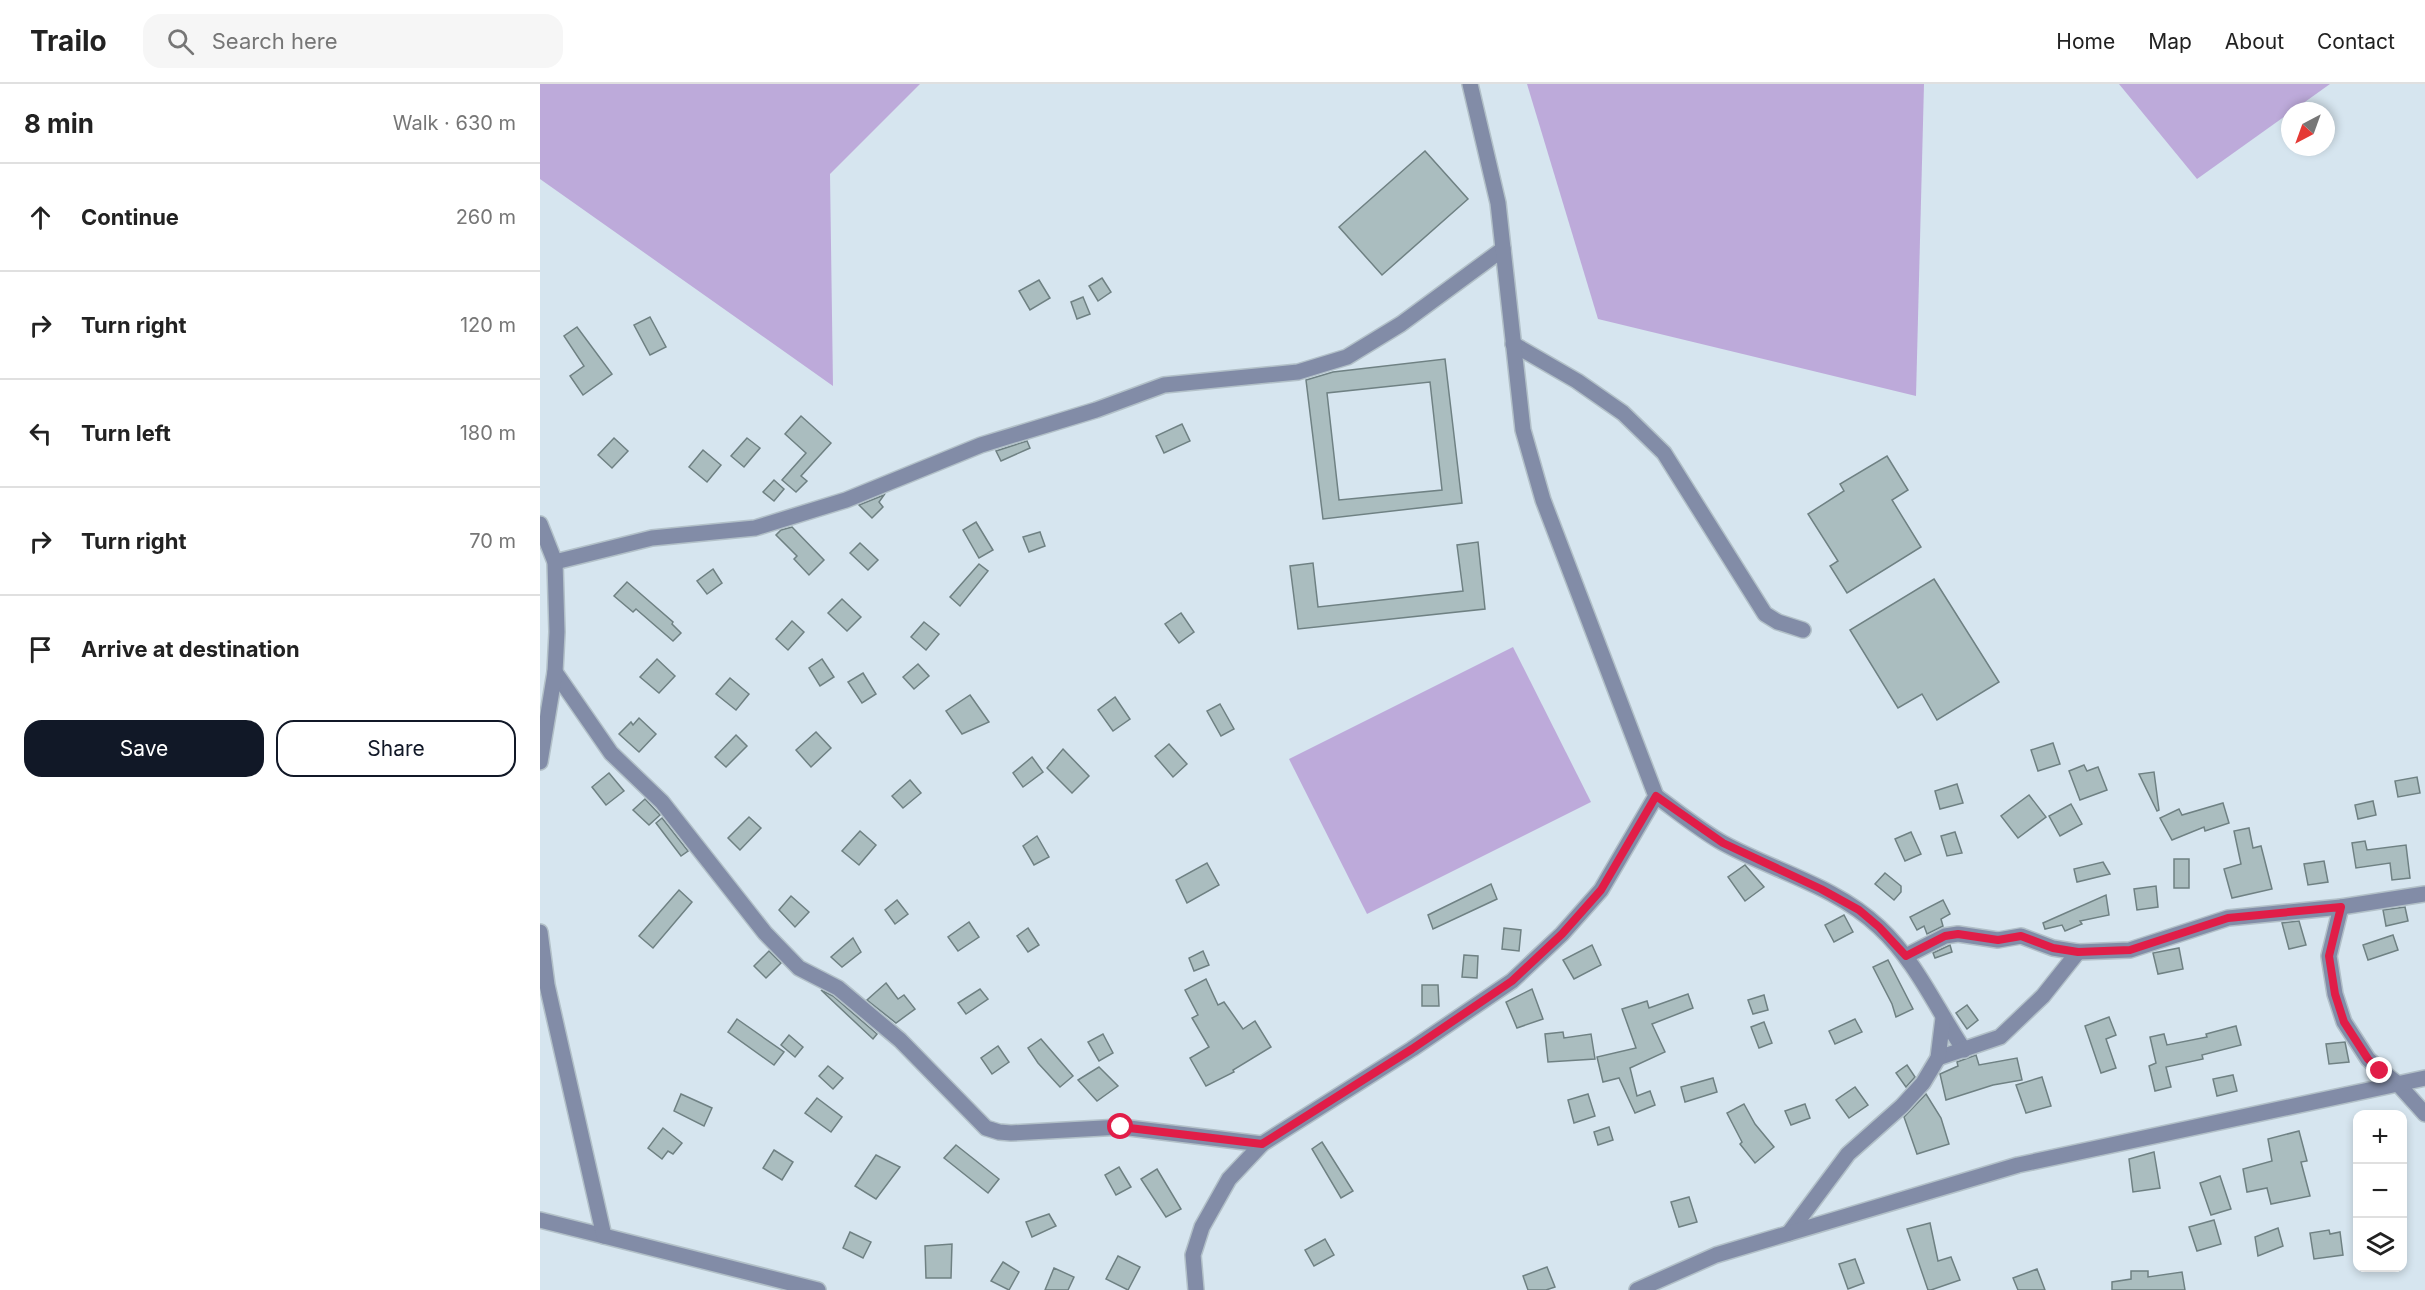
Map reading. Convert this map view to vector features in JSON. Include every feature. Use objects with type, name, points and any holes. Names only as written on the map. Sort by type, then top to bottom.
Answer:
[{"type":"street","points":[[1470,84],[1498,203],[1523,430],[1543,500],[1656,796],[1723,843],[1821,889],[1859,910],[1879,927],[1906,956],[1964,1050]]},
{"type":"street","points":[[555,562],[652,537],[755,528],[846,500],[981,445],[1096,410],[1164,385],[1298,372],[1347,357],[1401,324],[1503,249]]},
{"type":"street","points":[[1513,344],[1576,381],[1623,413],[1664,453],[1765,614],[1778,622],[1803,630]]},
{"type":"street","points":[[540,524],[555,562],[557,632],[555,672],[540,762]]},
{"type":"street","points":[[555,672],[612,753],[662,802],[765,933],[799,968],[838,988],[900,1040],[986,1128],[1011,1133],[1121,1127],[1262,1144]]},
{"type":"street","points":[[1196,1290],[1193,1255],[1202,1227],[1229,1179],[1262,1144],[1412,1049],[1512,981],[1562,934],[1601,890],[1656,796]]},
{"type":"street","points":[[1906,956],[1945,936],[1958,934],[1998,940],[2021,936],[2053,948],[2078,952],[2130,950],[2228,918],[2341,907],[2425,894]]},
{"type":"street","points":[[2341,907],[2329,956],[2335,994],[2344,1022],[2368,1059],[2398,1084],[2425,1114]]},
{"type":"street","points":[[540,932],[547,985],[604,1236]]},
{"type":"street","points":[[1938,1058],[2000,1037],[2043,996],[2078,952]]},
{"type":"street","points":[[1789,1233],[1848,1154],[1902,1106],[1923,1083],[1938,1058],[1943,1018]]},
{"type":"street","points":[[1637,1290],[1716,1255],[2018,1165],[2425,1078]]},
{"type":"street","points":[[540,1220],[818,1290]]},
{"type":"shaded area","points":[[540,84],[920,84],[830,174],[833,386],[540,179]]},
{"type":"shaded area","points":[[1527,84],[1924,84],[1916,396],[1598,319]]},
{"type":"shaded area","points":[[2119,84],[2330,84],[2305,102],[2281,102],[2281,119],[2197,179]]},
{"type":"shaded area","points":[[1513,647],[1591,802],[1367,914],[1289,759]]},
{"type":"building","points":[[1425,151],[1468,199],[1382,275],[1339,227]]},
{"type":"building","points":[[1102,278],[1111,292],[1098,301],[1089,286]]},
{"type":"building","points":[[1039,280],[1050,298],[1030,310],[1019,291]]},
{"type":"building","points":[[1083,297],[1090,314],[1077,319],[1071,302]]},
{"type":"building","points":[[650,317],[666,347],[650,355],[634,325]]},
{"type":"building","points":[[577,327],[612,374],[583,395],[570,376],[584,366],[564,336]]},
{"type":"building","points":[[1445,359],[1462,503],[1323,519],[1306,380],[1333,372]],"holes":[[[1430,382],[1442,490],[1339,500],[1327,393]]]},
{"type":"building","points":[[801,416],[831,443],[801,476],[807,481],[796,492],[782,480],[806,453],[785,434]]},
{"type":"building","points":[[1182,424],[1190,441],[1164,453],[1156,436]]},
{"type":"building","points":[[614,438],[628,451],[612,468],[598,455]]},
{"type":"building","points":[[747,438],[760,448],[744,467],[731,456]]},
{"type":"building","points":[[1027,441],[1030,448],[1001,461],[996,451]]},
{"type":"building","points":[[703,450],[721,465],[707,482],[689,467]]},
{"type":"building","points":[[1887,456],[1908,490],[1892,500],[1921,547],[1847,593],[1830,566],[1838,561],[1808,514],[1844,491],[1840,484]]},
{"type":"building","points":[[774,480],[784,489],[774,501],[763,492]]},
{"type":"building","points":[[884,495],[879,502],[883,507],[872,518],[859,505]]},
{"type":"building","points":[[976,522],[993,550],[979,558],[963,530]]},
{"type":"building","points":[[792,527],[824,560],[809,575],[794,559],[797,556],[776,535],[781,530]]},
{"type":"building","points":[[1040,532],[1045,546],[1029,552],[1023,537]]},
{"type":"building","points":[[1478,542],[1485,609],[1298,629],[1290,566],[1313,563],[1318,607],[1463,591],[1457,545]]},
{"type":"building","points":[[860,543],[878,560],[868,570],[850,553]]},
{"type":"building","points":[[979,564],[988,571],[960,606],[950,597]]},
{"type":"building","points":[[713,569],[722,583],[707,594],[697,581]]},
{"type":"building","points":[[1934,579],[1999,682],[1937,720],[1922,694],[1898,708],[1850,630]]},
{"type":"building","points":[[627,582],[673,622],[672,624],[681,633],[673,641],[636,609],[633,612],[614,596]]},
{"type":"building","points":[[842,599],[861,617],[847,631],[828,613]]},
{"type":"building","points":[[1181,613],[1194,632],[1179,643],[1165,624]]},
{"type":"building","points":[[792,621],[804,632],[788,650],[776,639]]},
{"type":"building","points":[[924,622],[939,634],[926,650],[911,637]]},
{"type":"building","points":[[657,659],[675,676],[659,693],[640,677]]},
{"type":"building","points":[[822,659],[834,677],[820,686],[809,668]]},
{"type":"building","points":[[918,664],[929,676],[914,689],[903,677]]},
{"type":"building","points":[[863,673],[876,694],[862,703],[848,682]]},
{"type":"building","points":[[730,678],[749,694],[736,710],[716,694]]},
{"type":"building","points":[[970,695],[989,722],[962,734],[946,711]]},
{"type":"building","points":[[1115,697],[1130,719],[1113,731],[1098,710]]},
{"type":"building","points":[[1220,704],[1234,729],[1221,736],[1207,711]]},
{"type":"building","points":[[639,718],[656,734],[639,752],[619,734],[631,722],[633,725]]},
{"type":"building","points":[[816,732],[831,748],[811,767],[796,750]]},
{"type":"building","points":[[736,735],[747,746],[726,767],[715,757]]},
{"type":"building","points":[[2053,743],[2060,764],[2038,771],[2031,750]]},
{"type":"building","points":[[1169,744],[1187,764],[1173,777],[1155,756]]},
{"type":"building","points":[[1063,749],[1089,776],[1072,793],[1047,768]]},
{"type":"building","points":[[1032,757],[1043,772],[1023,787],[1013,773]]},
{"type":"building","points":[[2084,765],[2087,771],[2098,767],[2107,790],[2080,800],[2069,771]]},
{"type":"building","points":[[2154,772],[2159,810],[2157,811],[2139,774]]},
{"type":"building","points":[[609,773],[624,791],[606,805],[592,787]]},
{"type":"building","points":[[2417,777],[2420,793],[2398,797],[2395,781]]},
{"type":"building","points":[[910,780],[921,793],[903,808],[892,796]]},
{"type":"building","points":[[1957,784],[1963,803],[1940,809],[1935,791]]},
{"type":"building","points":[[2029,795],[2046,817],[2018,838],[2001,816]]},
{"type":"building","points":[[645,799],[660,815],[649,825],[633,810]]},
{"type":"building","points":[[2373,801],[2376,815],[2358,819],[2355,805]]},
{"type":"building","points":[[2223,803],[2229,823],[2205,831],[2204,827],[2172,840],[2160,818],[2179,809],[2182,815]]},
{"type":"building","points":[[2071,804],[2082,824],[2060,836],[2049,816]]},
{"type":"building","points":[[749,817],[761,828],[740,850],[728,838]]},
{"type":"building","points":[[662,818],[688,851],[681,856],[656,823]]},
{"type":"building","points":[[2249,828],[2253,848],[2261,846],[2272,889],[2232,898],[2224,869],[2241,864],[2234,831]]},
{"type":"building","points":[[860,831],[876,845],[859,865],[842,851]]},
{"type":"building","points":[[1911,832],[1921,854],[1905,861],[1895,839]]},
{"type":"building","points":[[1955,832],[1962,853],[1947,856],[1941,836]]},
{"type":"building","points":[[1037,836],[1049,857],[1034,865],[1023,846]]},
{"type":"building","points":[[2365,841],[2367,850],[2406,845],[2410,878],[2392,880],[2390,863],[2356,868],[2352,843]]},
{"type":"building","points":[[2174,859],[2189,859],[2189,888],[2174,888]]},
{"type":"building","points":[[2324,861],[2328,882],[2308,885],[2304,864]]},
{"type":"building","points":[[2103,862],[2110,874],[2077,882],[2074,869]]},
{"type":"building","points":[[1207,863],[1219,885],[1187,903],[1176,880]]},
{"type":"building","points":[[1745,865],[1764,887],[1745,901],[1728,877]]},
{"type":"building","points":[[1885,873],[1901,886],[1901,892],[1894,900],[1875,884]]},
{"type":"building","points":[[1491,884],[1497,899],[1433,929],[1428,915]]},
{"type":"building","points":[[2156,886],[2158,907],[2137,910],[2134,889]]},
{"type":"building","points":[[679,890],[692,902],[653,948],[639,936]]},
{"type":"building","points":[[2106,895],[2109,915],[2080,921],[2082,924],[2065,931],[2062,925],[2045,929],[2043,923]]},
{"type":"building","points":[[791,896],[809,912],[795,927],[779,910]]},
{"type":"building","points":[[897,900],[908,914],[895,924],[885,910]]},
{"type":"building","points":[[1943,900],[1950,914],[1941,919],[1943,926],[1927,934],[1924,926],[1917,930],[1910,917]]},
{"type":"building","points":[[2405,907],[2408,921],[2386,926],[2383,910]]},
{"type":"building","points":[[1844,915],[1853,932],[1834,942],[1825,925]]},
{"type":"building","points":[[2299,921],[2306,945],[2289,949],[2282,923]]},
{"type":"building","points":[[969,922],[979,937],[958,951],[948,937]]},
{"type":"building","points":[[1028,928],[1039,945],[1028,952],[1017,936]]},
{"type":"building","points":[[1504,928],[1521,930],[1519,951],[1502,949]]},
{"type":"building","points":[[2393,935],[2398,950],[2368,960],[2363,945]]},
{"type":"building","points":[[853,938],[861,952],[842,967],[831,957]]},
{"type":"building","points":[[1592,945],[1601,965],[1574,979],[1563,960]]},
{"type":"building","points":[[1950,945],[1952,952],[1935,958],[1933,953]]},
{"type":"building","points":[[2179,948],[2183,969],[2158,974],[2153,953]]},
{"type":"building","points":[[769,951],[781,963],[766,978],[754,966]]},
{"type":"building","points":[[1203,951],[1209,965],[1194,971],[1189,958]]},
{"type":"building","points":[[1464,955],[1478,956],[1477,978],[1462,977]]},
{"type":"building","points":[[1888,960],[1913,1009],[1896,1017],[1873,967]]},
{"type":"building","points":[[1206,979],[1218,1005],[1224,1002],[1243,1029],[1255,1021],[1271,1047],[1233,1070],[1234,1072],[1206,1086],[1190,1058],[1209,1047],[1192,1018],[1198,1015],[1185,990]]},
{"type":"building","points":[[886,983],[898,999],[904,995],[915,1009],[896,1023],[867,1000]]},
{"type":"building","points":[[1422,985],[1438,985],[1439,1006],[1422,1006]]},
{"type":"building","points":[[980,989],[988,999],[966,1014],[958,1003]]},
{"type":"building","points":[[1532,989],[1543,1019],[1517,1028],[1506,1002]]},
{"type":"building","points":[[821,990],[833,996],[877,1034],[873,1039]]},
{"type":"building","points":[[1688,994],[1693,1008],[1652,1024],[1665,1052],[1630,1068],[1637,1096],[1650,1091],[1655,1105],[1635,1113],[1619,1078],[1603,1082],[1597,1057],[1636,1048],[1622,1009],[1647,1001],[1649,1008]]},
{"type":"building","points":[[1764,995],[1768,1010],[1753,1014],[1748,1000]]},
{"type":"building","points":[[1967,1005],[1978,1020],[1967,1029],[1956,1013]]},
{"type":"building","points":[[2109,1017],[2116,1035],[2106,1039],[2116,1068],[2101,1073],[2085,1026]]},
{"type":"building","points":[[737,1019],[784,1052],[774,1065],[728,1032]]},
{"type":"building","points":[[1855,1019],[1862,1032],[1835,1044],[1829,1031]]},
{"type":"building","points":[[1764,1022],[1772,1043],[1759,1048],[1751,1027]]},
{"type":"building","points":[[2236,1026],[2241,1045],[2202,1055],[2203,1059],[2166,1067],[2171,1087],[2155,1091],[2149,1066],[2156,1063],[2150,1037],[2164,1034],[2167,1045],[2207,1037],[2206,1034]]},
{"type":"building","points":[[1563,1032],[1564,1038],[1591,1034],[1595,1059],[1548,1062],[1545,1034]]},
{"type":"building","points":[[1103,1034],[1113,1053],[1099,1061],[1088,1042]]},
{"type":"building","points":[[789,1035],[803,1047],[795,1057],[781,1045]]},
{"type":"building","points":[[1041,1039],[1073,1076],[1060,1087],[1028,1048]]},
{"type":"building","points":[[2345,1042],[2349,1062],[2329,1064],[2326,1044]]},
{"type":"building","points":[[998,1046],[1009,1062],[992,1074],[981,1058]]},
{"type":"building","points":[[1976,1055],[1979,1065],[2017,1058],[2022,1080],[1993,1085],[1946,1100],[1940,1074],[1958,1066],[1957,1062]]},
{"type":"building","points":[[1907,1065],[1915,1077],[1906,1087],[1896,1073]]},
{"type":"building","points":[[828,1066],[843,1078],[833,1089],[819,1076]]},
{"type":"building","points":[[1099,1067],[1118,1086],[1097,1101],[1078,1080]]},
{"type":"building","points":[[2233,1075],[2237,1091],[2217,1096],[2213,1079]]},
{"type":"building","points":[[2042,1077],[2051,1106],[2026,1113],[2016,1085]]},
{"type":"building","points":[[1713,1078],[1717,1092],[1685,1102],[1681,1087]]},
{"type":"building","points":[[1855,1087],[1868,1105],[1849,1118],[1836,1100]]},
{"type":"building","points":[[681,1094],[712,1108],[704,1126],[674,1111]]},
{"type":"building","points":[[1588,1094],[1595,1116],[1574,1123],[1568,1100]]},
{"type":"building","points":[[1926,1094],[1941,1118],[1949,1144],[1917,1154],[1904,1117]]},
{"type":"building","points":[[817,1098],[842,1117],[831,1132],[805,1113]]},
{"type":"building","points":[[1744,1104],[1755,1124],[1774,1147],[1755,1163],[1740,1144],[1742,1142],[1727,1113]]},
{"type":"building","points":[[1805,1104],[1810,1118],[1791,1125],[1785,1111]]},
{"type":"building","points":[[1609,1127],[1613,1140],[1598,1145],[1594,1132]]},
{"type":"building","points":[[663,1128],[682,1143],[673,1154],[668,1151],[662,1159],[648,1148]]},
{"type":"building","points":[[2299,1131],[2307,1161],[2301,1162],[2310,1196],[2271,1204],[2267,1188],[2247,1192],[2243,1169],[2272,1161],[2268,1139]]},
{"type":"building","points":[[1322,1142],[1353,1191],[1341,1198],[1312,1149]]},
{"type":"building","points":[[956,1145],[999,1179],[988,1193],[944,1158]]},
{"type":"building","points":[[774,1150],[793,1162],[782,1180],[763,1168]]},
{"type":"building","points":[[2154,1152],[2160,1188],[2133,1192],[2129,1159]]},
{"type":"building","points":[[876,1155],[900,1167],[876,1199],[855,1186]]},
{"type":"building","points":[[1119,1167],[1131,1187],[1116,1195],[1105,1175]]},
{"type":"building","points":[[1157,1169],[1181,1209],[1166,1217],[1141,1179]]},
{"type":"building","points":[[2220,1176],[2231,1209],[2211,1215],[2200,1183]]},
{"type":"building","points":[[1689,1197],[1697,1222],[1679,1227],[1671,1202]]},
{"type":"building","points":[[1049,1214],[1056,1226],[1032,1237],[1026,1222]]},
{"type":"building","points":[[2214,1220],[2221,1244],[2197,1251],[2189,1227]]},
{"type":"building","points":[[1930,1223],[1938,1261],[1951,1257],[1960,1280],[1928,1290],[1907,1229]]},
{"type":"building","points":[[2278,1228],[2283,1246],[2258,1256],[2255,1237]]},
{"type":"building","points":[[2329,1230],[2330,1234],[2340,1232],[2343,1255],[2314,1259],[2310,1233]]},
{"type":"building","points":[[850,1232],[871,1242],[863,1258],[843,1248]]},
{"type":"building","points":[[1325,1239],[1334,1255],[1314,1266],[1305,1250]]},
{"type":"building","points":[[952,1244],[951,1278],[926,1278],[925,1246]]},
{"type":"building","points":[[1118,1256],[1140,1267],[1128,1290],[1106,1279]]},
{"type":"building","points":[[1855,1259],[1864,1283],[1848,1289],[1839,1264]]},
{"type":"building","points":[[1003,1262],[1019,1272],[1009,1290],[991,1281]]},
{"type":"building","points":[[1547,1267],[1555,1287],[1546,1290],[1528,1290],[1523,1276]]},
{"type":"building","points":[[1054,1268],[1074,1277],[1068,1290],[1045,1290]]},
{"type":"building","points":[[2037,1269],[2045,1290],[2018,1290],[2013,1278]]},
{"type":"building","points":[[2131,1271],[2148,1271],[2148,1277],[2182,1272],[2185,1290],[2112,1290],[2112,1282],[2131,1279]]},
{"type":"route","points":[[1121,1127],[1262,1144],[1412,1049],[1512,981],[1562,934],[1601,890],[1656,796],[1723,843],[1821,889],[1859,910],[1879,927],[1906,956],[1945,936],[1958,934],[1998,940],[2021,936],[2053,948],[2078,952],[2130,950],[2228,918],[2341,907],[2329,956],[2335,994],[2344,1022],[2368,1059],[2380,1071]]}]
